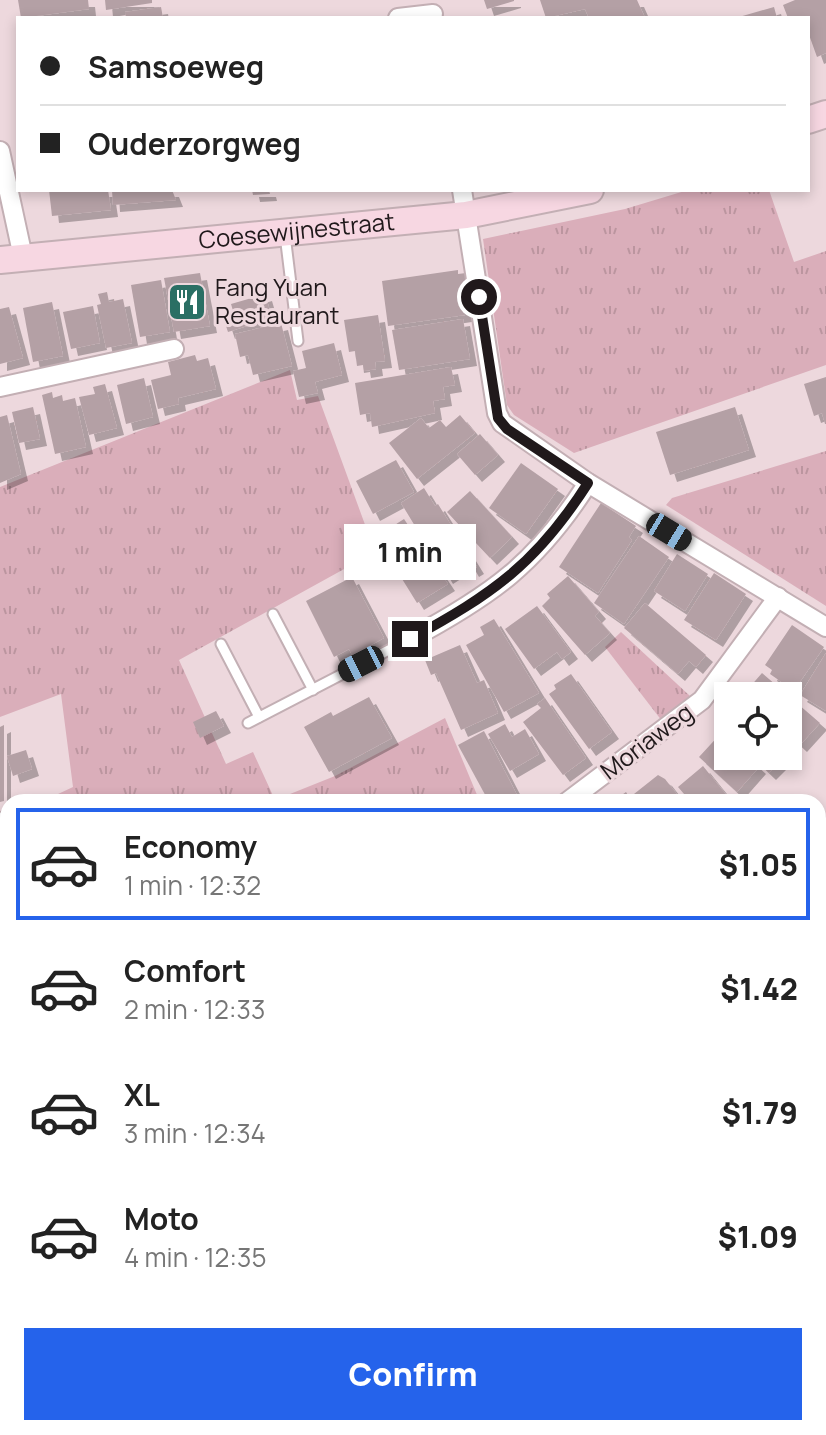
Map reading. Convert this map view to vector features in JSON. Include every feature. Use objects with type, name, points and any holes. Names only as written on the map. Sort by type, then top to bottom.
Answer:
[{"type":"street","points":[[408,16],[433,11]]},
{"type":"street","points":[[0,151],[11,258]]},
{"type":"street","name":"Coesewijnestraat","points":[[11,258],[284,232],[464,202],[569,192]]},
{"type":"street","points":[[464,202],[498,418],[507,429],[588,483],[826,627]]},
{"type":"street","points":[[0,387],[174,349]]},
{"type":"street","points":[[410,639],[472,605],[529,560],[563,521],[588,483]]},
{"type":"street","name":"Moriaweg","points":[[578,794],[702,700],[778,597]]},
{"type":"lane","points":[[284,232],[298,341]]},
{"type":"lane","points":[[273,614],[313,690]]},
{"type":"lane","points":[[248,723],[410,639]]},
{"type":"lane","points":[[221,644],[259,717]]},
{"type":"green space","points":[[681,192],[770,192],[794,262],[826,251],[826,365],[574,453],[514,415],[507,405],[483,239],[625,209]]},
{"type":"green space","points":[[290,370],[297,400],[318,396],[375,552],[179,660],[226,764],[253,752],[272,794],[58,794],[73,787],[61,694],[0,717],[0,487]]},
{"type":"green space","points":[[826,451],[826,606],[666,505],[672,498]]},
{"type":"green space","points":[[621,632],[690,696],[662,721],[605,647]]},
{"type":"green space","points":[[445,718],[477,794],[290,794],[335,776]]},
{"type":"building","points":[[18,0],[88,0],[89,9],[21,16]]},
{"type":"building","points":[[105,0],[152,0],[152,3],[106,10]]},
{"type":"building","points":[[484,0],[514,0],[514,1],[487,9]]},
{"type":"building","points":[[540,0],[637,0],[644,16],[588,16],[585,9],[545,16]]},
{"type":"building","points":[[795,0],[826,0],[826,53],[817,57],[810,38],[810,16],[787,16],[783,5]]},
{"type":"building","points":[[161,7],[163,16],[126,16],[125,12]]},
{"type":"building","points":[[774,7],[776,16],[742,16]]},
{"type":"building","points":[[49,192],[108,192],[111,210],[52,216]]},
{"type":"building","points":[[112,192],[173,192],[176,200],[113,205]]},
{"type":"building","points":[[252,192],[270,194],[253,195]]},
{"type":"building","points":[[458,270],[458,274],[466,273],[470,303],[464,305],[465,315],[388,326],[382,281]]},
{"type":"building","name":"Fang Yuan Restaurant","points":[[200,273],[210,326],[174,332],[164,278]]},
{"type":"building","points":[[161,280],[170,332],[140,337],[131,285]]},
{"type":"building","points":[[107,292],[109,302],[123,299],[132,343],[106,348],[97,305],[101,304],[98,294]]},
{"type":"building","points":[[265,294],[272,318],[228,332],[223,317],[234,314],[231,304]]},
{"type":"building","points":[[52,302],[63,356],[33,362],[23,308]]},
{"type":"building","points":[[93,306],[100,343],[71,349],[63,312]]},
{"type":"building","points":[[9,307],[23,358],[0,364],[0,309]]},
{"type":"building","points":[[378,315],[385,361],[375,362],[376,369],[364,371],[363,365],[357,366],[355,351],[349,352],[344,320]]},
{"type":"building","points":[[463,319],[470,359],[399,370],[392,330]]},
{"type":"building","points":[[281,323],[292,366],[253,375],[248,355],[240,357],[235,334]]},
{"type":"building","points":[[334,343],[342,375],[315,382],[318,393],[299,397],[293,371],[306,368],[302,351]]},
{"type":"building","points":[[195,355],[197,361],[208,358],[216,389],[178,398],[179,404],[158,409],[151,380],[171,375],[168,362]]},
{"type":"building","points":[[451,367],[455,385],[443,387],[445,399],[433,401],[435,413],[372,427],[370,413],[360,415],[355,383]]},
{"type":"building","points":[[826,377],[825,424],[822,413],[814,416],[804,384]]},
{"type":"building","points":[[144,378],[153,417],[126,424],[117,385]]},
{"type":"building","points":[[105,384],[117,428],[89,435],[79,397],[95,394],[93,387]]},
{"type":"building","points":[[52,392],[53,398],[62,395],[63,401],[75,398],[86,447],[55,454],[42,395]]},
{"type":"building","points":[[33,407],[40,439],[19,443],[12,412]]},
{"type":"building","points":[[735,407],[749,450],[670,475],[656,432]]},
{"type":"building","points":[[7,415],[21,474],[0,483],[0,417]]},
{"type":"building","points":[[460,415],[475,433],[417,479],[389,443],[421,418],[429,428],[440,420],[446,427]]},
{"type":"building","points":[[480,434],[498,455],[475,475],[457,454]]},
{"type":"building","points":[[396,460],[414,492],[373,514],[356,481]]},
{"type":"building","points":[[521,463],[558,489],[526,534],[489,508]]},
{"type":"building","points":[[424,488],[435,506],[438,504],[477,567],[472,570],[468,563],[446,577],[401,503]]},
{"type":"building","points":[[470,491],[512,537],[490,558],[447,512]]},
{"type":"building","points":[[601,503],[636,526],[629,537],[632,540],[598,593],[559,567]]},
{"type":"building","points":[[404,519],[448,584],[417,603],[376,537]]},
{"type":"building","points":[[639,536],[669,557],[624,624],[594,603]]},
{"type":"building","points":[[677,554],[708,574],[685,611],[654,591]]},
{"type":"building","points":[[714,573],[746,594],[716,640],[684,620]]},
{"type":"building","points":[[568,576],[599,612],[595,616],[610,633],[585,655],[542,606],[550,598],[547,594]]},
{"type":"building","points":[[352,577],[384,638],[352,655],[349,649],[334,657],[306,601]]},
{"type":"building","points":[[645,603],[706,655],[696,667],[689,661],[678,674],[624,628]]},
{"type":"building","points":[[537,606],[571,652],[562,659],[557,652],[534,669],[505,629]]},
{"type":"building","points":[[494,619],[539,693],[504,712],[466,645],[484,635],[480,627]]},
{"type":"building","points":[[792,625],[824,647],[800,682],[781,682],[770,674],[772,670],[765,665]]},
{"type":"building","points":[[460,645],[477,683],[484,680],[498,713],[461,730],[436,673],[431,675],[425,660]]},
{"type":"building","points":[[826,653],[826,711],[802,696]]},
{"type":"building","points":[[762,673],[772,682],[754,682]]},
{"type":"building","points":[[571,674],[612,732],[589,749],[549,694],[556,689],[554,685]]},
{"type":"building","points":[[369,697],[392,738],[329,772],[304,727]]},
{"type":"building","points":[[545,698],[586,758],[563,775],[523,722],[541,708],[537,704]]},
{"type":"building","points":[[802,707],[820,723],[802,743]]},
{"type":"building","points":[[216,711],[224,726],[200,738],[193,722]]},
{"type":"building","points":[[505,724],[512,737],[525,729],[539,754],[510,771],[488,734]]},
{"type":"building","points":[[4,725],[4,794],[0,794],[0,727]]},
{"type":"building","points":[[484,731],[516,794],[485,794],[458,745]]},
{"type":"building","points":[[714,741],[714,770],[756,770],[737,792],[699,757]]},
{"type":"building","points":[[26,750],[32,769],[13,776],[7,756]]},
{"type":"building","points":[[703,766],[726,794],[684,794],[678,787]]},
{"type":"building","points":[[658,775],[677,794],[634,794]]},
{"type":"place","name":"Fang Yuan Restaurant","points":[[187,302]]},
{"type":"route","points":[[410,639],[472,605],[529,560],[549,540],[588,483],[507,429],[498,418],[479,297]]}]
